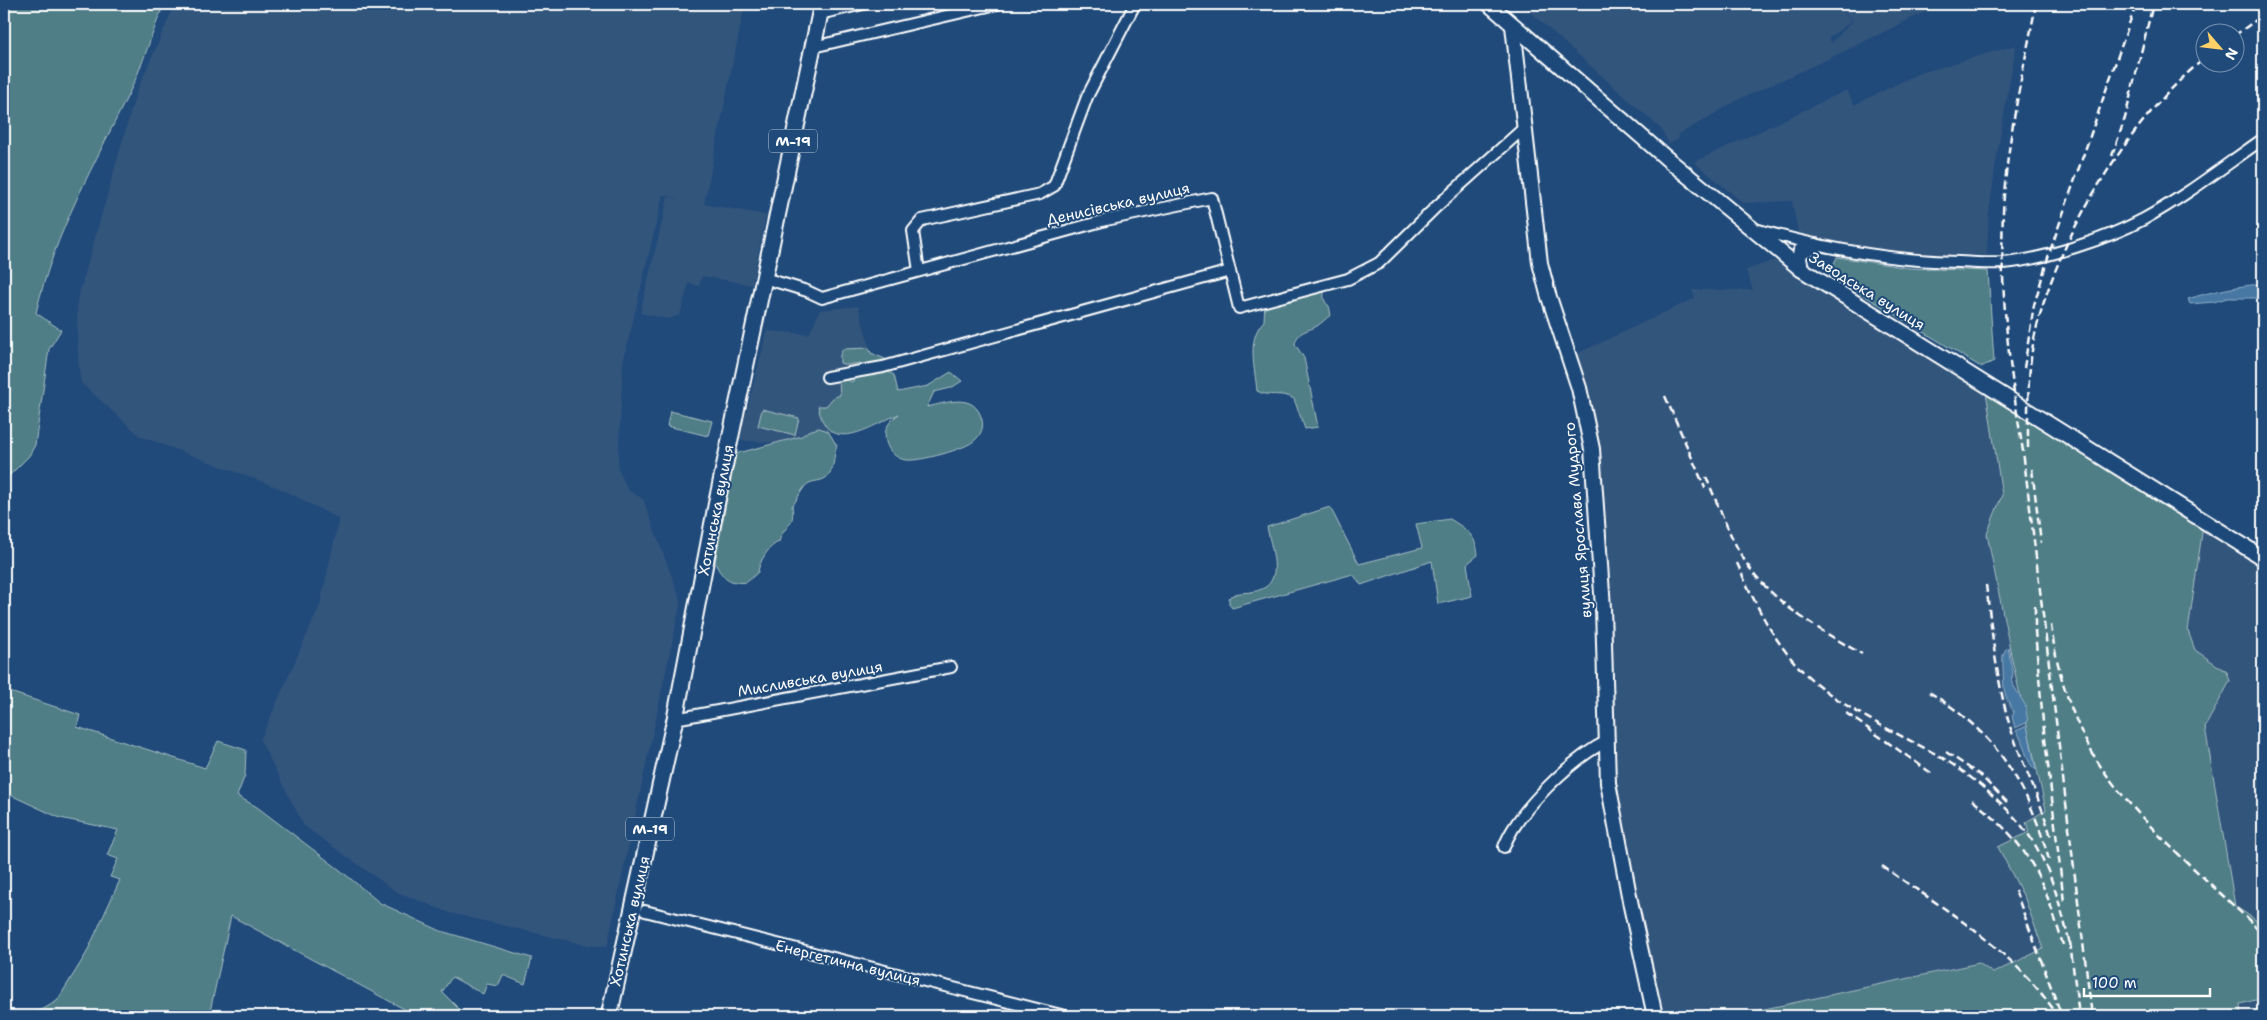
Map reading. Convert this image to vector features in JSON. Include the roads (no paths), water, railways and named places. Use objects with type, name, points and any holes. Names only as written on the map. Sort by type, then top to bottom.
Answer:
[{"type":"highway","name":"Хотинська вулиця","points":[[609,1016],[639,909],[717,501],[821,9]]},
{"type":"main road","name":"Заводська вулиця","points":[[1489,4],[1747,226],[1801,268],[2263,558]]},
{"type":"main road","name":"вулиця Ярослава Мудрого","points":[[1513,26],[1540,263],[1548,294],[1579,388],[1592,449],[1603,608],[1608,783],[1631,906],[1655,1016]]},
{"type":"main road","points":[[1801,268],[1799,254],[1805,248],[1816,246]]},
{"type":"street","points":[[821,9],[863,4]]},
{"type":"street","points":[[813,47],[997,4]]},
{"type":"street","points":[[919,271],[913,231],[922,220],[1040,194],[1054,186],[1087,97],[1135,4]]},
{"type":"street","name":"Денисівська вулиця","points":[[764,278],[807,291],[822,298],[1106,220],[1212,198],[1239,308],[1348,280],[1379,263],[1437,206],[1524,128]]},
{"type":"street","points":[[1747,226],[1816,246],[1919,262],[2003,263],[2030,259],[2095,239],[2143,220],[2188,192],[2263,139]]},
{"type":"street","points":[[827,377],[883,367],[1230,271]]},
{"type":"street","name":"Мисливська вулиця","points":[[675,719],[951,667]]},
{"type":"street","points":[[1504,846],[1513,828],[1551,784],[1590,749],[1607,740]]},
{"type":"street","name":"Енергетична вулиця","points":[[639,909],[1065,1016]]},
{"type":"railway","points":[[2036,4],[2009,147],[2004,195],[2002,259],[2009,355],[2023,451],[2092,1016]]},
{"type":"railway","points":[[2024,368],[2034,305],[2049,254],[2136,4]]},
{"type":"railway","points":[[2112,156],[2125,118],[2153,4]]},
{"type":"railway","points":[[2244,29],[2263,15]]},
{"type":"railway","points":[[2028,448],[2028,393],[2034,339],[2044,302],[2058,263],[2098,186],[2122,149],[2148,115],[2194,68]]},
{"type":"railway","points":[[1665,396],[1705,488]]},
{"type":"railway","points":[[2032,469],[2041,543]]},
{"type":"railway","points":[[1706,477],[1740,553],[1764,585],[1778,599],[1810,623],[1862,654]]},
{"type":"railway","points":[[1737,563],[1768,626],[1799,668],[1812,680],[1855,711],[1946,760],[1977,782],[2007,809],[2030,838],[2050,875],[2071,949]]},
{"type":"railway","points":[[1986,585],[1995,654],[2009,723],[2051,837]]},
{"type":"railway","points":[[2035,606],[2035,631],[2043,722],[2064,902]]},
{"type":"railway","points":[[2051,625],[2063,683],[2077,722],[2095,758],[2123,796],[2161,837],[2263,934]]},
{"type":"railway","points":[[1929,692],[1953,708],[1973,725],[2007,763],[2031,808],[2049,860]]},
{"type":"railway","points":[[1846,713],[1934,775]]},
{"type":"railway","points":[[1946,752],[1980,775],[2007,802]]},
{"type":"railway","points":[[1972,800],[2008,832],[2032,864],[2041,881],[2063,945]]},
{"type":"railway","points":[[1882,866],[1954,915],[2000,951],[2040,992],[2058,1016]]},
{"type":"railway","points":[[2015,890],[2061,1014]]},
{"type":"railway","points":[[2070,942],[2079,1016]]}]
